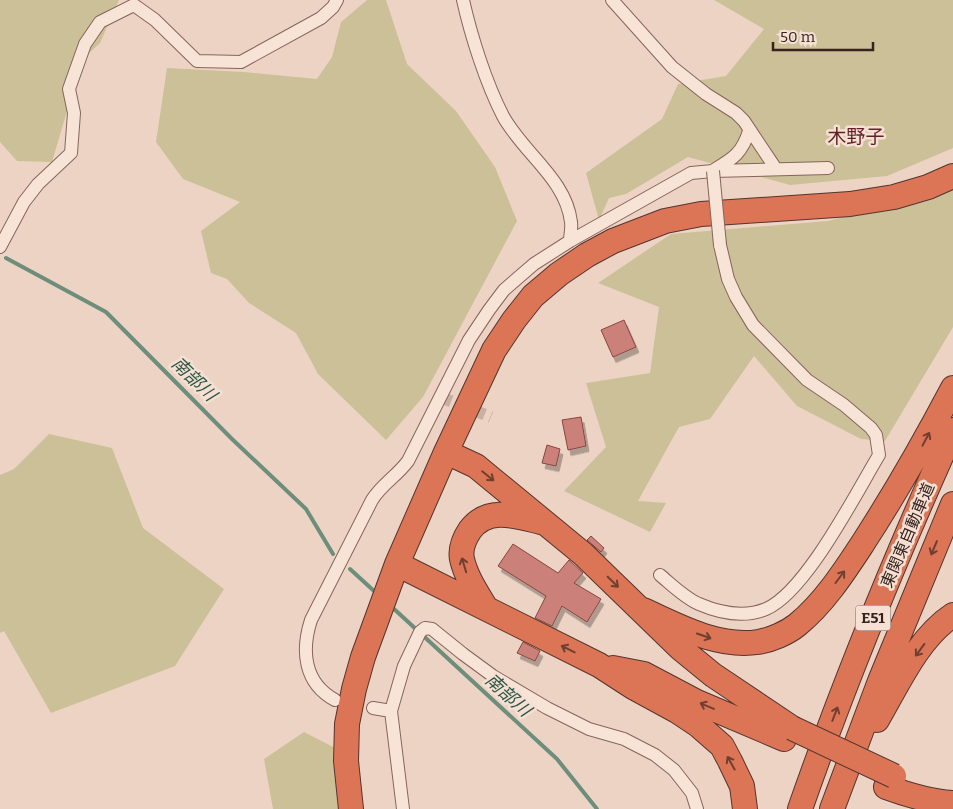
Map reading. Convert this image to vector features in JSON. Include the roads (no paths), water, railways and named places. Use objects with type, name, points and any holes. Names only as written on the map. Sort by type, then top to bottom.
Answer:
[{"type":"highway","points":[[351,809],[346,761],[347,724],[363,657],[397,564],[446,452],[494,350],[514,320],[534,296],[559,274],[613,241],[665,221],[701,214],[850,204],[894,197],[928,187],[953,176]]},
{"type":"highway","points":[[643,610],[710,638],[738,643],[760,642],[778,636],[795,627],[810,614],[846,569],[898,488],[953,388]]},
{"type":"highway","name":"東関東自動車道","points":[[800,809],[886,584],[953,430]]},
{"type":"highway","points":[[446,452],[476,466],[583,554],[643,610],[680,648],[788,734]]},
{"type":"highway","name":"東関東自動車道","points":[[832,809],[880,681],[953,504]]},
{"type":"highway","points":[[486,608],[467,575],[462,558],[463,542],[467,534],[478,522],[494,515],[509,515],[545,523]]},
{"type":"highway","points":[[397,564],[599,665],[633,687],[677,711],[710,734],[722,746],[738,775],[746,809]]},
{"type":"highway","points":[[837,809],[870,732],[912,660],[937,628],[953,615]]},
{"type":"highway","points":[[599,665],[644,674],[697,702],[788,734],[890,782],[906,794],[938,802],[953,803]]},
{"type":"highway","points":[[890,782],[953,788]]},
{"type":"street","points":[[0,247],[24,202],[38,184],[71,153],[74,113],[69,90],[85,44],[100,22],[134,5],[155,20],[197,61],[241,62],[320,18],[333,7],[337,0]]},
{"type":"street","points":[[463,0],[490,88],[504,117],[514,133],[556,184],[564,197],[572,223],[570,241]]},
{"type":"street","points":[[612,0],[672,67],[706,94],[736,113],[744,121],[776,169]]},
{"type":"street","points":[[713,171],[738,154],[745,144],[749,131]]},
{"type":"street","points":[[335,700],[324,694],[316,686],[308,667],[306,635],[311,620],[379,488],[402,470],[408,461],[469,340],[488,310],[504,290],[534,264],[570,241],[691,173],[828,168]]},
{"type":"street","points":[[660,575],[698,604],[715,610],[736,614],[754,613],[767,608],[782,598],[797,583],[821,552],[879,455],[876,436],[871,428],[844,405],[808,380],[754,325],[736,297],[728,279],[720,245],[713,171]]},
{"type":"street","points":[[402,809],[391,711],[404,666],[420,632],[424,628],[432,629],[492,676],[547,708],[590,729],[624,739],[655,755],[674,770],[692,793],[697,809]]},
{"type":"street","points":[[373,708],[391,711]]},
{"type":"waterway","name":"南部川","points":[[6,258],[106,312],[232,439],[306,509],[333,554]]},
{"type":"waterway","name":"南部川","points":[[350,569],[374,591]]},
{"type":"waterway","name":"南部川","points":[[393,608],[557,759],[597,809]]},
{"type":"tunnel","points":[[440,397],[491,417]]},
{"type":"district","name":"木野子","points":[[856,136]]}]
